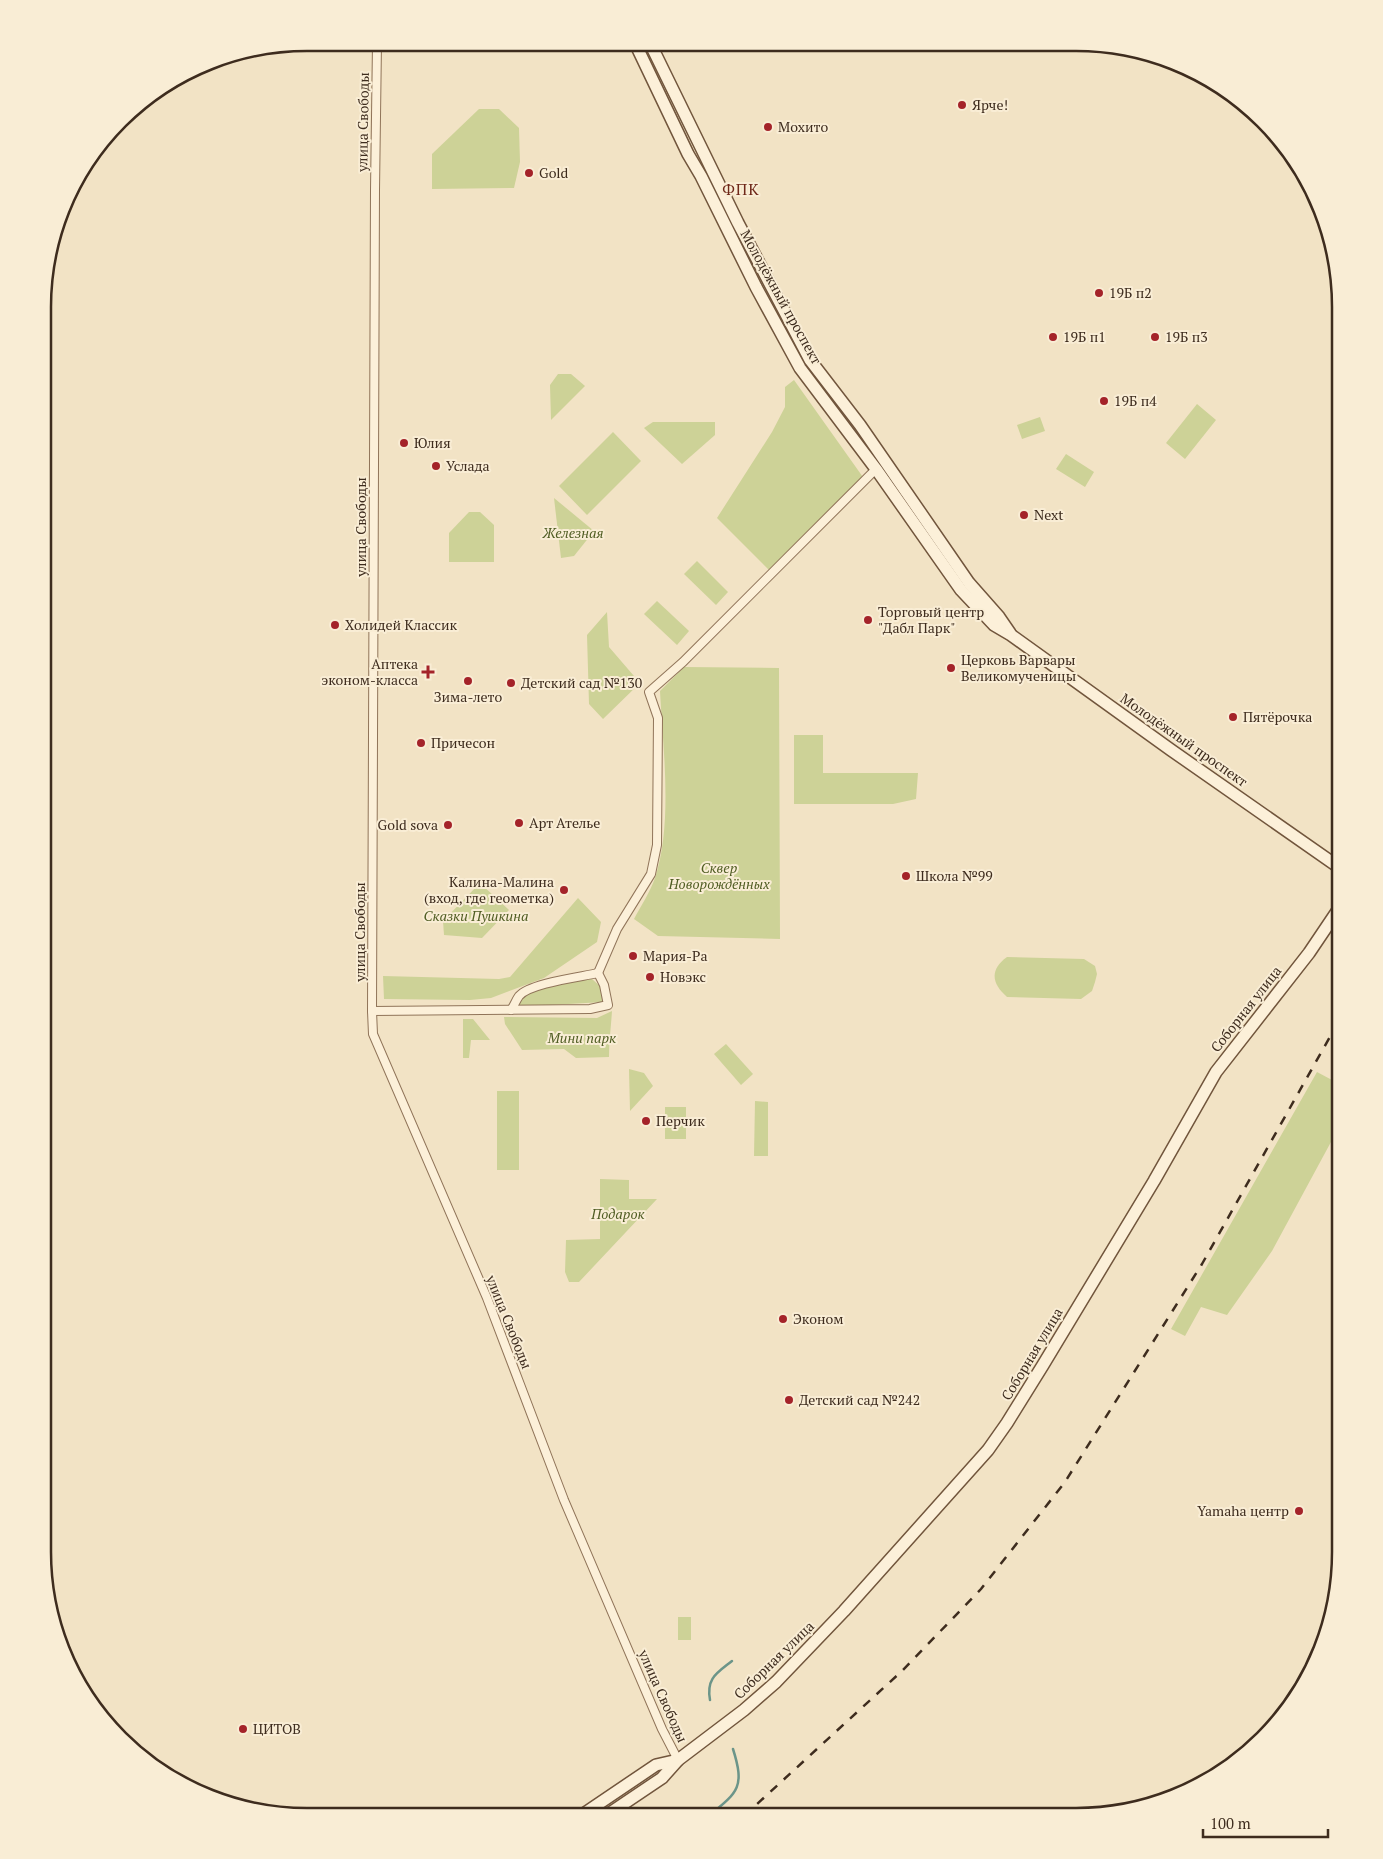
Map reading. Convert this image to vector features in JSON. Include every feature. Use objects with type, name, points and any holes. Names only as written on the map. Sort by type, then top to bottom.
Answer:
[{"type":"main road","name":"Молодёжный проспект","points":[[638,51],[688,154],[800,368],[876,469],[960,590],[994,625],[1011,635],[1165,746],[1332,862]]},
{"type":"main road","name":"Молодёжный проспект","points":[[653,51],[738,223],[810,360],[860,425],[969,583],[999,617],[1011,635]]},
{"type":"main road","name":"Соборная улица","points":[[617,1808],[662,1778],[678,1760],[744,1710],[776,1682],[844,1611],[988,1450],[1043,1365],[1154,1181],[1216,1072],[1309,953],[1332,919]]},
{"type":"main road","name":"Соборная улица","points":[[592,1808],[656,1765],[678,1760]]},
{"type":"street","name":"улица Свободы","points":[[377,51],[373,1034],[487,1298],[564,1500],[662,1729],[678,1760]]},
{"type":"street","points":[[598,973],[617,929],[651,874],[657,845],[658,718],[649,692],[683,662],[876,469]]},
{"type":"street","points":[[511,1010],[519,995],[531,989],[556,981],[598,973]]},
{"type":"street","points":[[372,1011],[590,1010],[608,1005],[604,984],[598,973]]},
{"type":"green space","points":[[479,109],[499,109],[519,128],[520,162],[514,188],[432,189],[432,154]]},
{"type":"green space","points":[[558,374],[571,374],[585,386],[551,420],[550,385]]},
{"type":"green space","points":[[794,380],[865,480],[772,573],[717,518],[772,432],[785,407],[785,387]]},
{"type":"green space","points":[[1197,404],[1216,420],[1185,459],[1166,443]]},
{"type":"green space","points":[[1040,417],[1045,431],[1022,439],[1017,425]]},
{"type":"green space","points":[[653,422],[715,422],[715,435],[682,464],[644,428]]},
{"type":"green space","points":[[613,432],[641,461],[587,515],[559,486]]},
{"type":"green space","points":[[1066,454],[1094,472],[1085,487],[1056,469]]},
{"type":"green space","name":"Железная","points":[[554,498],[594,531],[574,556],[561,558]]},
{"type":"green space","points":[[469,512],[480,512],[494,525],[494,562],[449,562],[449,533]]},
{"type":"green space","points":[[697,561],[728,592],[716,605],[684,574]]},
{"type":"green space","points":[[657,601],[689,631],[677,645],[644,614]]},
{"type":"green space","points":[[607,612],[609,647],[640,683],[603,719],[589,704],[587,635]]},
{"type":"green space","name":"Сквер Новорождённых","points":[[684,667],[779,668],[780,939],[658,936],[634,919],[655,878],[661,857],[664,834],[665,786],[660,691]]},
{"type":"green space","points":[[794,735],[823,735],[823,773],[918,773],[916,799],[893,804],[794,804]]},
{"type":"green space","name":"Сказки Пушкина","points":[[480,883],[509,910],[482,938],[444,935],[443,921]]},
{"type":"green space","points":[[578,898],[601,922],[597,942],[544,978],[491,998],[470,1000],[384,999],[383,976],[499,979],[510,977]]},
{"type":"green space","points":[[1007,957],[1084,959],[1095,966],[1097,974],[1092,991],[1081,999],[1007,997],[998,987],[995,972],[1001,962]]},
{"type":"green space","points":[[592,979],[601,987],[603,1002],[517,1007],[522,996],[536,989]]},
{"type":"green space","name":"Мини парк","points":[[612,1011],[609,1057],[576,1058],[564,1049],[522,1050],[505,1024],[504,1017],[597,1018]]},
{"type":"green space","points":[[463,1019],[473,1019],[490,1040],[471,1040],[469,1058],[463,1058]]},
{"type":"green space","points":[[726,1044],[753,1074],[741,1085],[714,1054]]},
{"type":"green space","points":[[629,1069],[644,1073],[653,1086],[630,1111]]},
{"type":"green space","points":[[1317,1072],[1332,1080],[1332,1140],[1272,1251],[1227,1315],[1201,1307],[1185,1336],[1171,1329]]},
{"type":"green space","points":[[497,1091],[519,1091],[519,1170],[497,1170]]},
{"type":"green space","points":[[755,1101],[768,1102],[768,1156],[754,1156]]},
{"type":"green space","points":[[665,1107],[686,1107],[686,1139],[665,1139]]},
{"type":"green space","name":"Подарок","points":[[600,1179],[629,1180],[629,1199],[657,1199],[579,1282],[569,1282],[565,1272],[566,1240],[600,1239]]},
{"type":"green space","points":[[678,1617],[691,1617],[691,1640],[678,1640]]},
{"type":"waterway","points":[[710,1700],[711,1681],[717,1673],[732,1661]]},
{"type":"waterway","points":[[718,1808],[733,1794],[738,1781],[737,1762],[733,1749]]},
{"type":"railway","points":[[753,1808],[903,1670],[981,1589],[1065,1482],[1202,1264],[1332,1033]]},
{"type":"place","name":"Ярче!","points":[[962,105]]},
{"type":"place","name":"Мохито","points":[[768,127]]},
{"type":"place","name":"Gold","points":[[529,173]]},
{"type":"place","name":"19Б п2","points":[[1099,293]]},
{"type":"place","name":"19Б п1","points":[[1053,337]]},
{"type":"place","name":"19Б п3","points":[[1155,337]]},
{"type":"place","name":"19Б п4","points":[[1104,401]]},
{"type":"place","name":"Юлия","points":[[404,443]]},
{"type":"place","name":"Услада","points":[[436,466]]},
{"type":"place","name":"Next","points":[[1024,515]]},
{"type":"place","name":"Торговый центр \"Дабл Парк\"","points":[[868,620]]},
{"type":"place","name":"Холидей Классик","points":[[335,625]]},
{"type":"place","name":"Церковь Варвары Великомученицы","points":[[951,668]]},
{"type":"place","name":"Аптека эконом-класса","points":[[428,672]]},
{"type":"place","name":"Зима-лето","points":[[468,681]]},
{"type":"place","name":"Детский сад №130","points":[[511,683]]},
{"type":"place","name":"Пятёрочка","points":[[1233,717]]},
{"type":"place","name":"Причесон","points":[[421,743]]},
{"type":"place","name":"Арт Ателье","points":[[519,823]]},
{"type":"place","name":"Gold sova","points":[[448,825]]},
{"type":"place","name":"Школа №99","points":[[906,876]]},
{"type":"place","name":"Калина-Малина (вход, где геометка)","points":[[564,890]]},
{"type":"place","name":"Мария-Ра","points":[[633,956]]},
{"type":"place","name":"Новэкс","points":[[650,977]]},
{"type":"place","name":"Перчик","points":[[646,1121]]},
{"type":"place","name":"Эконом","points":[[783,1319]]},
{"type":"place","name":"Детский сад №242","points":[[789,1400]]},
{"type":"place","name":"Yamaha центр","points":[[1299,1511]]},
{"type":"place","name":"ЦИТОВ","points":[[243,1729]]},
{"type":"district","name":"ФПК","points":[[741,189]]}]
